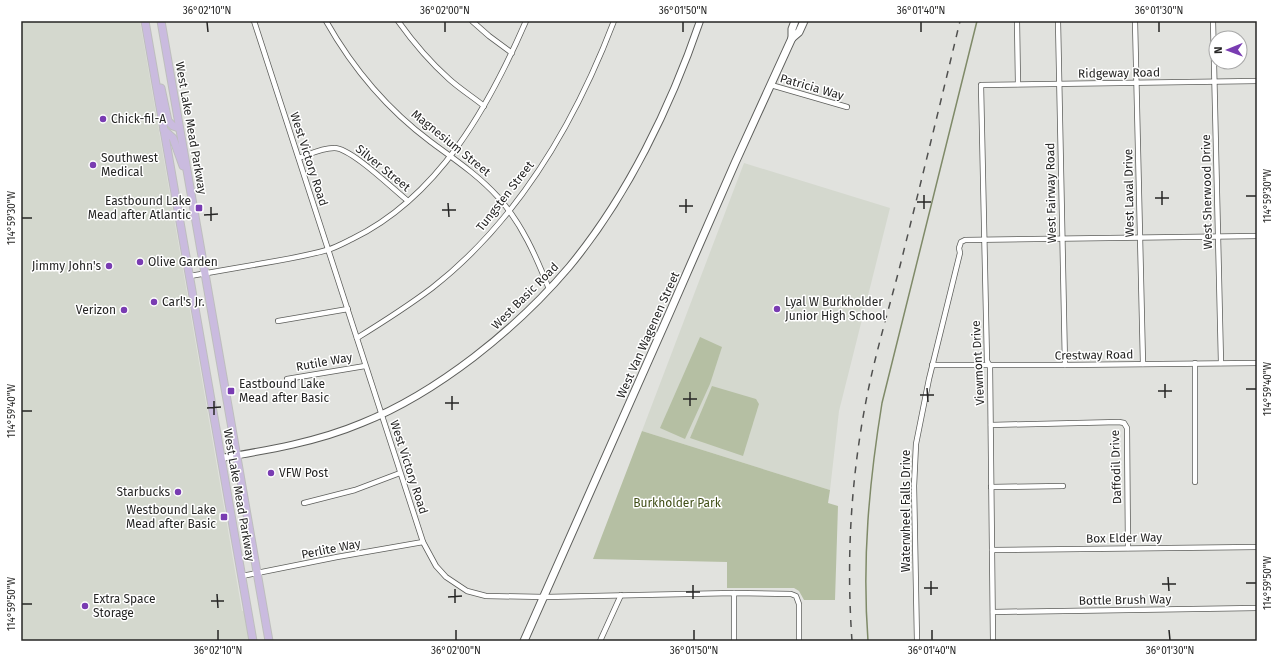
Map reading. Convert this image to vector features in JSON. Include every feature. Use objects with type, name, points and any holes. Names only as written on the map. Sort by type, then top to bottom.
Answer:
[{"type":"main road","name":"West Lake Mead Parkway","points":[[145,21],[253,641]]},
{"type":"main road","name":"West Lake Mead Parkway","points":[[161,21],[269,641]]},
{"type":"main road","name":"West Van Wagenen Street","points":[[524,641],[735,163],[792,38],[792,29],[795,21]]},
{"type":"main road","name":"West Van Wagenen Street","points":[[792,38],[799,32],[804,21]]},
{"type":"main road","points":[[156,79],[162,89],[168,121],[173,126],[180,128]]},
{"type":"main road","points":[[164,130],[173,138],[190,188]]},
{"type":"street","name":"West Victory Road","points":[[254,21],[423,542],[436,566],[446,577],[467,591],[493,596],[734,593],[791,594],[796,596],[799,604],[799,641]]},
{"type":"street","name":"Magnesium Street","points":[[326,21],[355,66],[398,113],[430,141],[470,170],[485,184],[510,212],[526,236],[536,255],[549,289]]},
{"type":"street","points":[[398,21],[428,59],[450,80],[484,106]]},
{"type":"street","points":[[472,21],[512,53]]},
{"type":"street","points":[[190,276],[328,250],[364,233],[390,216],[420,190],[450,156],[471,128],[512,53],[526,21]]},
{"type":"street","name":"Tungsten Street","points":[[357,338],[403,310],[433,287],[463,261],[510,212],[556,144],[584,91],[614,21]]},
{"type":"street","name":"West Basic Road","points":[[221,458],[318,439],[362,424],[422,394],[458,370],[503,334],[530,309],[570,266],[601,225],[627,183],[667,104],[694,41],[700,21]]},
{"type":"street","points":[[1017,21],[1018,84]]},
{"type":"street","name":"West Fairway Road","points":[[1058,21],[1065,365]]},
{"type":"street","name":"West Laval Drive","points":[[1135,21],[1143,364]]},
{"type":"street","name":"West Sherwood Drive","points":[[1213,21],[1220,363]]},
{"type":"street","name":"Ridgeway Road","points":[[981,85],[1257,81]]},
{"type":"street","name":"Patricia Way","points":[[771,85],[847,107]]},
{"type":"street","name":"Viewmont Drive","points":[[981,85],[987,361],[990,366],[993,641]]},
{"type":"street","name":"Silver Street","points":[[299,158],[324,149],[339,148],[356,158],[408,201]]},
{"type":"street","points":[[984,240],[1257,236]]},
{"type":"street","name":"Waterwheel Falls Drive","points":[[917,641],[915,457],[921,415],[960,253],[959,248],[961,242],[965,240],[984,240]]},
{"type":"street","points":[[278,321],[348,309]]},
{"type":"street","points":[[1195,363],[1195,482]]},
{"type":"street","name":"Crestway Road","points":[[932,365],[990,366],[1257,363]]},
{"type":"street","name":"Rutile Way","points":[[287,379],[365,366]]},
{"type":"street","name":"Daffodil Drive","points":[[990,425],[1124,423],[1127,428],[1128,548]]},
{"type":"street","points":[[304,504],[355,490],[400,473]]},
{"type":"street","points":[[991,487],[1063,486]]},
{"type":"street","name":"Perlite Way","points":[[242,576],[423,542]]},
{"type":"street","name":"Box Elder Way","points":[[992,550],[1257,547]]},
{"type":"street","points":[[734,593],[734,641]]},
{"type":"street","points":[[600,641],[621,595]]},
{"type":"street","name":"Bottle Brush Way","points":[[993,612],[1257,608]]},
{"type":"shaded area","points":[[21,21],[140,21],[242,611],[248,610],[252,641],[21,641]]},
{"type":"shaded area","name":"Lyal W Burkholder Junior High School","points":[[744,163],[890,208],[839,411],[830,490],[642,431]]},
{"type":"green space","points":[[700,337],[722,347],[710,384],[685,439],[660,428]]},
{"type":"green space","points":[[712,386],[756,399],[759,404],[743,456],[690,438]]},
{"type":"green space","name":"Burkholder Park","points":[[642,431],[830,490],[828,503],[838,506],[835,600],[804,600],[799,591],[794,588],[727,588],[727,562],[593,559]]},
{"type":"waterway","points":[[868,641],[866,611],[866,551],[873,463],[882,403],[977,21]]},
{"type":"railway","points":[[852,641],[850,610],[851,516],[857,453],[862,422],[875,359],[901,262],[960,21]]},
{"type":"place","name":"Chick-fil-A","points":[[103,119]]},
{"type":"place","name":"Southwest Medical","points":[[93,165]]},
{"type":"place","name":"Eastbound Lake Mead after Atlantic","points":[[199,208]]},
{"type":"place","name":"Olive Garden","points":[[140,262]]},
{"type":"place","name":"Jimmy John's","points":[[109,266]]},
{"type":"place","name":"Carl's Jr.","points":[[154,302]]},
{"type":"place","name":"Lyal W Burkholder Junior High School","points":[[777,309]]},
{"type":"place","name":"Verizon","points":[[124,310]]},
{"type":"place","name":"Eastbound Lake Mead after Basic","points":[[231,391]]},
{"type":"place","name":"VFW Post","points":[[271,473]]},
{"type":"place","name":"Starbucks","points":[[178,492]]},
{"type":"place","name":"Westbound Lake Mead after Basic","points":[[224,517]]},
{"type":"place","name":"Extra Space Storage","points":[[85,606]]}]
